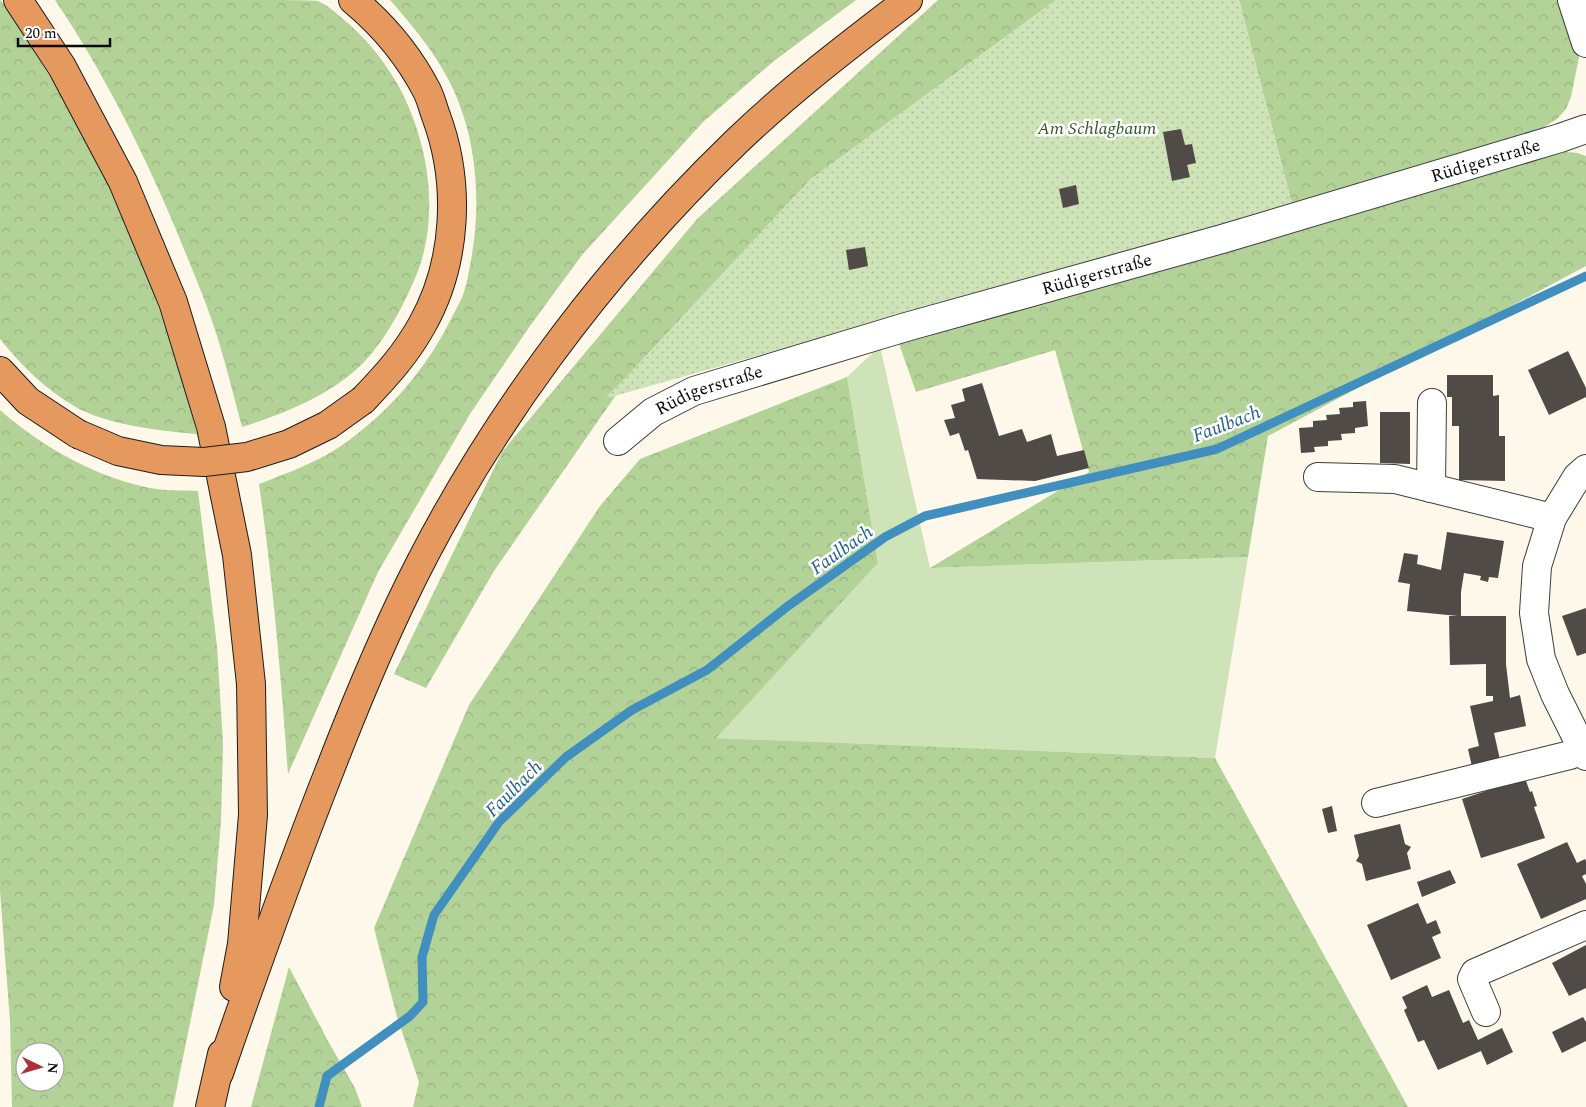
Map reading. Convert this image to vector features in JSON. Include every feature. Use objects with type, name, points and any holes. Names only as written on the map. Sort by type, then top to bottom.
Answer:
[{"type":"highway","points":[[18,0],[62,67],[123,182],[173,302],[211,427],[237,555],[252,684],[253,815],[242,944],[219,1073]]},
{"type":"highway","points":[[0,371],[28,401],[78,434],[118,451],[161,460],[204,462],[247,457],[289,444],[328,425],[363,400],[396,365],[423,325],[441,280],[451,233],[452,184],[444,137],[428,92],[402,50],[371,15],[354,0]]},
{"type":"highway","points":[[210,1107],[219,1073],[262,950],[354,708],[393,620],[454,500],[515,403],[583,310],[657,222],[752,127],[824,64],[908,0]]},
{"type":"street","points":[[1578,4],[1586,43]]},
{"type":"street","name":"Rüdigerstraße","points":[[618,441],[653,412],[694,391],[906,327],[1241,233],[1586,129]]},
{"type":"street","points":[[1431,488],[1432,403]]},
{"type":"street","points":[[1376,803],[1584,752],[1555,694],[1541,659],[1534,612],[1537,566],[1552,518],[1577,477],[1586,468]]},
{"type":"street","points":[[1318,477],[1395,479],[1552,518]]},
{"type":"street","points":[[1486,1012],[1472,979],[1475,974],[1586,925]]},
{"type":"green space","points":[[0,0],[14,18],[64,100],[112,192],[151,287],[168,335],[197,434],[134,426],[87,413],[63,399],[43,384],[16,358],[0,339]]},
{"type":"green space","points":[[55,0],[318,1],[325,4],[351,26],[381,59],[399,87],[408,106],[422,146],[429,188],[428,230],[420,265],[397,316],[371,354],[346,378],[303,404],[242,427],[214,326],[164,202],[122,113],[90,56]]},
{"type":"green space","points":[[390,0],[856,0],[774,61],[703,122],[582,255],[530,326],[470,414],[378,572],[288,774],[276,629],[259,484],[311,463],[341,446],[374,420],[404,390],[441,338],[460,302],[467,283],[474,243],[476,219],[475,171],[466,124],[448,79],[436,58]]},
{"type":"green space","points":[[938,0],[1056,0],[811,179],[634,369],[494,571],[426,688],[394,674],[502,452],[697,219]]},
{"type":"green space","name":"Am Schlagbaum","points":[[1056,0],[1239,0],[1292,204],[604,399],[811,179]]},
{"type":"green space","points":[[1239,0],[1558,0],[1579,57],[1571,97],[1566,109],[1557,119],[1541,129],[1292,204]]},
{"type":"green space","points":[[1567,152],[1586,156],[1586,266],[1268,436],[1248,557],[930,568],[1089,472],[1055,350],[916,392],[898,341],[1556,153]]},
{"type":"green space","points":[[880,346],[930,568],[1248,557],[1215,758],[715,738],[878,563],[847,377]]},
{"type":"green space","points":[[847,377],[878,563],[716,738],[1215,758],[1408,1107],[413,1107],[419,1082],[397,1017],[374,928],[469,705],[600,506],[640,459]]},
{"type":"green space","points":[[0,410],[34,437],[93,470],[135,485],[166,490],[198,491],[217,646],[223,744],[221,821],[214,905],[173,1107],[12,1107],[10,1021],[0,891]]},
{"type":"green space","points":[[289,967],[355,1088],[362,1107],[251,1107]]},
{"type":"building","points":[[1181,129],[1185,145],[1192,144],[1196,163],[1187,165],[1190,177],[1172,181],[1163,132]]},
{"type":"building","points":[[1076,185],[1079,204],[1063,208],[1059,189]]},
{"type":"building","points":[[865,247],[868,266],[849,270],[846,250]]},
{"type":"building","points":[[1568,351],[1586,388],[1586,397],[1549,415],[1528,370]]},
{"type":"building","points":[[1447,375],[1493,375],[1493,396],[1499,395],[1499,436],[1505,436],[1505,481],[1459,480],[1459,426],[1452,426],[1452,397],[1447,397]]},
{"type":"building","points":[[982,383],[999,436],[1022,429],[1027,442],[1051,434],[1057,456],[1084,450],[1089,468],[1035,481],[977,479],[968,450],[965,451],[959,433],[950,436],[944,420],[955,418],[951,405],[965,401],[962,389]]},
{"type":"building","points":[[1366,401],[1368,426],[1355,428],[1355,433],[1341,434],[1342,440],[1328,441],[1328,446],[1314,447],[1315,452],[1301,453],[1299,428],[1313,427],[1313,421],[1327,420],[1326,415],[1340,414],[1339,408],[1353,407],[1353,402]]},
{"type":"building","points":[[1380,412],[1410,412],[1410,464],[1380,463]]},
{"type":"building","points":[[1447,532],[1504,541],[1498,578],[1489,577],[1488,582],[1480,580],[1481,576],[1464,573],[1461,592],[1461,616],[1506,616],[1506,664],[1510,698],[1520,695],[1526,726],[1494,733],[1501,764],[1473,771],[1468,749],[1479,746],[1470,706],[1493,701],[1493,696],[1486,696],[1486,664],[1450,665],[1449,616],[1458,616],[1407,611],[1410,584],[1398,582],[1404,553],[1418,555],[1417,564],[1441,570]]},
{"type":"building","points":[[1586,608],[1586,653],[1577,656],[1562,616]]},
{"type":"building","points":[[1525,778],[1537,806],[1534,807],[1545,838],[1481,858],[1462,799]]},
{"type":"building","points":[[1332,806],[1337,831],[1328,833],[1322,809]]},
{"type":"building","points":[[1400,824],[1405,844],[1411,847],[1407,853],[1411,869],[1366,881],[1362,864],[1356,861],[1359,856],[1354,835]]},
{"type":"building","points":[[1567,842],[1577,863],[1585,859],[1586,861],[1586,874],[1582,876],[1586,884],[1586,899],[1541,919],[1517,864]]},
{"type":"building","points":[[1450,870],[1456,883],[1422,897],[1417,882]]},
{"type":"building","points":[[1418,903],[1427,924],[1436,920],[1441,933],[1432,937],[1441,958],[1391,980],[1367,925]]},
{"type":"building","points":[[1586,945],[1586,988],[1569,996],[1552,963]]},
{"type":"building","points":[[1427,985],[1432,997],[1449,990],[1463,1023],[1469,1020],[1478,1040],[1502,1028],[1513,1052],[1487,1065],[1481,1051],[1438,1070],[1424,1040],[1418,1042],[1404,1010],[1407,1008],[1402,997]]},
{"type":"building","points":[[1583,1017],[1586,1022],[1586,1041],[1562,1053],[1552,1032]]},
{"type":"waterway","name":"Faulbach","points":[[319,1107],[327,1076],[410,1016],[423,1002],[422,957],[434,915],[499,822],[566,757],[632,710],[707,670],[788,606],[885,537],[925,516],[1217,449],[1586,276]]}]
